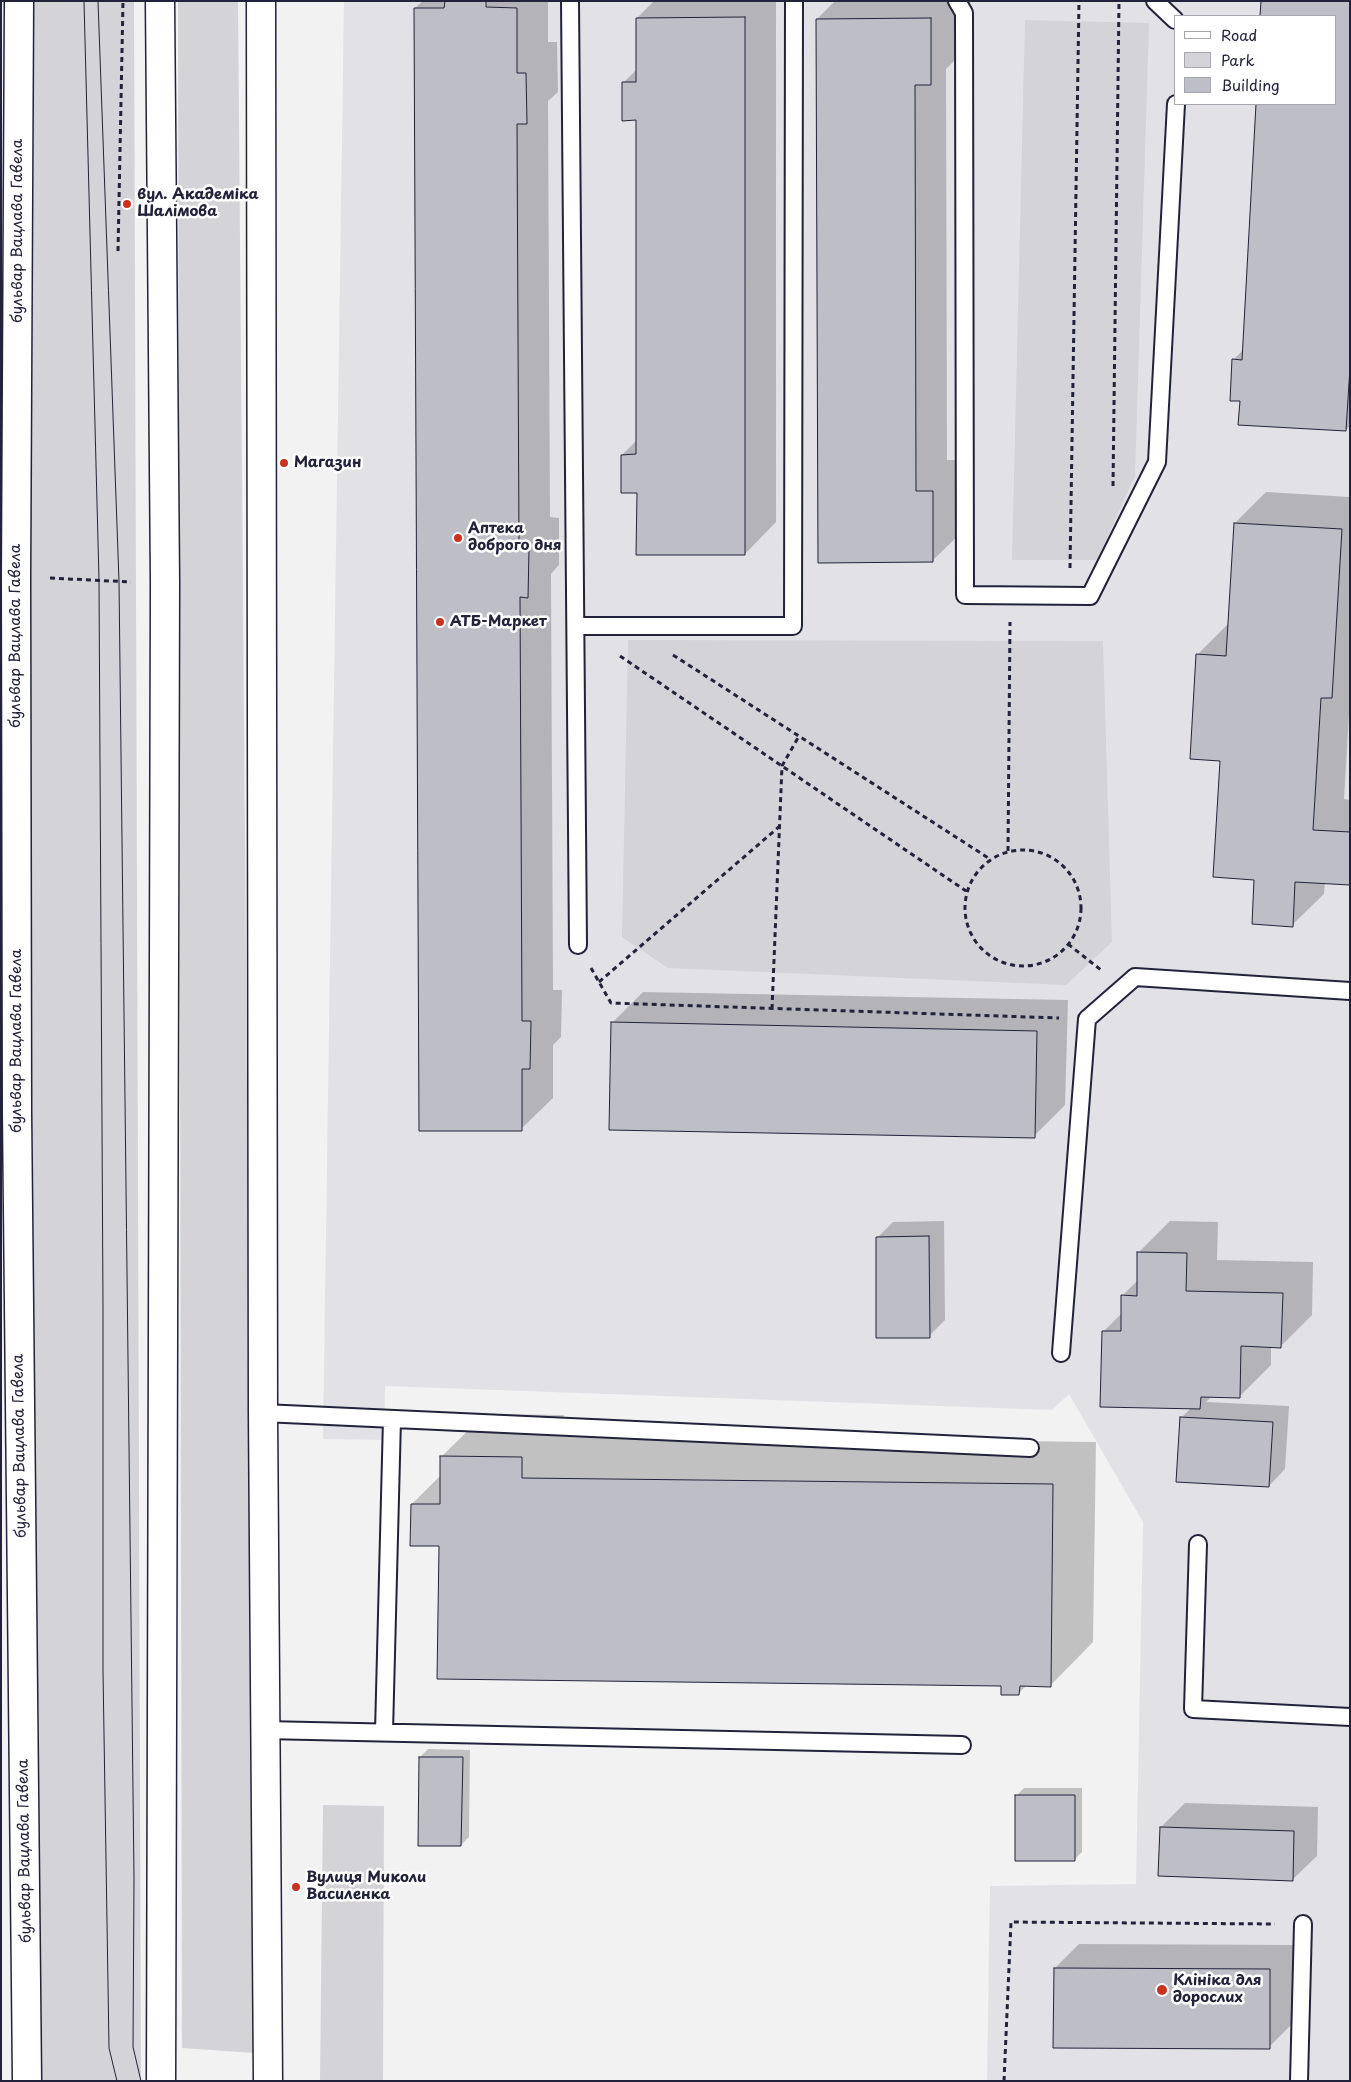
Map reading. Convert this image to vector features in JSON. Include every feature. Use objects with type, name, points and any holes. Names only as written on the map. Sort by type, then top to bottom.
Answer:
[{"type":"main road","name":"бульвар Вацлава Гавела","points":[[19,1],[9,225],[16,576],[9,1112],[27,2081]]},
{"type":"main road","points":[[160,1],[165,583],[161,2081]]},
{"type":"main road","points":[[261,1],[264,1730],[268,2081]]},
{"type":"lane","points":[[570,1],[578,945]]},
{"type":"lane","points":[[576,626],[793,626],[794,1]]},
{"type":"lane","points":[[957,1],[964,13],[965,595],[1090,596],[1157,462],[1176,105]]},
{"type":"lane","points":[[1155,1],[1174,19]]},
{"type":"lane","points":[[1061,1353],[1087,1019],[1135,977],[1350,991]]},
{"type":"lane","points":[[263,1413],[1030,1448]]},
{"type":"lane","points":[[384,1732],[392,1419]]},
{"type":"lane","points":[[1198,1544],[1193,1709],[1350,1717]]},
{"type":"lane","points":[[264,1730],[962,1745]]},
{"type":"lane","points":[[1299,2081],[1303,1924]]},
{"type":"path","points":[[118,251],[123,1]]},
{"type":"path","points":[[1070,596],[1079,1]]},
{"type":"path","points":[[1112,494],[1119,1]]},
{"type":"path","points":[[16,576],[134,582]]},
{"type":"path","points":[[1008,851],[1010,595]]},
{"type":"path","points":[[628,626],[990,859]]},
{"type":"path","points":[[617,654],[966,891]]},
{"type":"path","points":[[772,1009],[782,766],[799,736]]},
{"type":"path","points":[[599,982],[780,826]]},
{"type":"path","points":[[1028,849],[1047,854],[1064,866],[1075,881],[1081,900],[1080,920],[1073,939],[1060,953],[1044,963],[1026,967],[1007,965],[990,957],[976,944],[968,928],[964,910],[966,891],[976,873],[990,859],[1008,851],[1028,849]]},
{"type":"path","points":[[1068,944],[1123,988]]},
{"type":"path","points":[[578,945],[611,1003],[1087,1019]]},
{"type":"path","points":[[1004,2081],[1011,1922],[1303,1924]]},
{"type":"shaded area","points":[[344,1],[1350,1],[1350,2081],[987,2081],[990,1886],[1136,1884],[1143,1522],[1069,1394],[1052,1410],[385,1386],[384,1440],[323,1439]]},
{"type":"shaded area","points":[[1,752],[10,752],[9,1106],[1,1106]]},
{"type":"green space","points":[[32,1],[134,1],[141,2081],[42,2081],[30,1123]]},
{"type":"green space","points":[[178,1],[238,1],[255,2053],[182,2048]]},
{"type":"green space","points":[[1025,20],[1149,23],[1135,476],[1097,560],[1012,560]]},
{"type":"green space","points":[[628,640],[1103,641],[1112,942],[1066,985],[668,968],[622,937]]},
{"type":"green space","points":[[323,1805],[384,1806],[383,2081],[320,2081]]},
{"type":"building","points":[[445,1],[486,1],[486,7],[517,8],[517,73],[526,73],[527,124],[517,124],[519,548],[529,549],[528,598],[520,597],[522,1021],[531,1021],[530,1069],[522,1069],[522,1131],[419,1131],[414,8],[444,8]]},
{"type":"building","points":[[1261,1],[1350,1],[1350,367],[1346,431],[1238,425],[1240,401],[1230,401],[1232,359],[1242,360],[1256,105],[1336,105],[1336,15],[1260,15]]},
{"type":"building","points":[[745,17],[745,555],[636,555],[637,493],[621,493],[621,455],[636,454],[636,120],[622,121],[622,82],[636,82],[636,18]]},
{"type":"building","points":[[931,18],[931,85],[915,85],[916,491],[933,491],[933,562],[818,563],[816,19]]},
{"type":"building","points":[[1234,523],[1342,529],[1332,698],[1321,698],[1313,830],[1350,832],[1350,885],[1295,882],[1293,927],[1252,924],[1254,880],[1213,877],[1220,761],[1190,759],[1196,654],[1226,656]]},
{"type":"building","points":[[611,1022],[1037,1031],[1035,1138],[609,1130]]},
{"type":"building","points":[[929,1236],[930,1338],[876,1338],[876,1237]]},
{"type":"building","points":[[1137,1252],[1187,1253],[1186,1291],[1283,1293],[1281,1348],[1241,1346],[1240,1398],[1201,1397],[1200,1409],[1100,1407],[1102,1331],[1121,1331],[1121,1295],[1137,1296]]},
{"type":"building","points":[[1180,1417],[1273,1422],[1269,1487],[1176,1482]]},
{"type":"building","points":[[440,1456],[522,1457],[522,1478],[1053,1484],[1051,1687],[1020,1686],[1019,1695],[1001,1695],[1001,1686],[437,1679],[439,1546],[410,1546],[411,1504],[440,1504]]},
{"type":"building","points":[[419,1757],[463,1757],[461,1846],[418,1846]]},
{"type":"building","points":[[1015,1795],[1075,1795],[1075,1861],[1015,1861]]},
{"type":"building","points":[[1160,1827],[1294,1831],[1293,1881],[1158,1876]]},
{"type":"building","points":[[1054,1968],[1270,1969],[1270,2049],[1053,2048]]},
{"type":"tram line","points":[[84,1],[99,580],[103,1671],[109,2048],[117,2081]]},
{"type":"tram line","points":[[98,1],[119,581],[134,1878],[133,2047],[141,2081]]},
{"type":"place","name":"вул. Академіка Шалімова","points":[[127,204]]},
{"type":"place","name":"Магазин","points":[[284,463]]},
{"type":"place","name":"Аптека доброго дня","points":[[458,538]]},
{"type":"place","name":"АТБ-Маркет","points":[[440,622]]},
{"type":"place","name":"Вулиця Миколи Василенка","points":[[296,1887]]},
{"type":"place","name":"Клініка для дорослих","points":[[1162,1990]]}]
